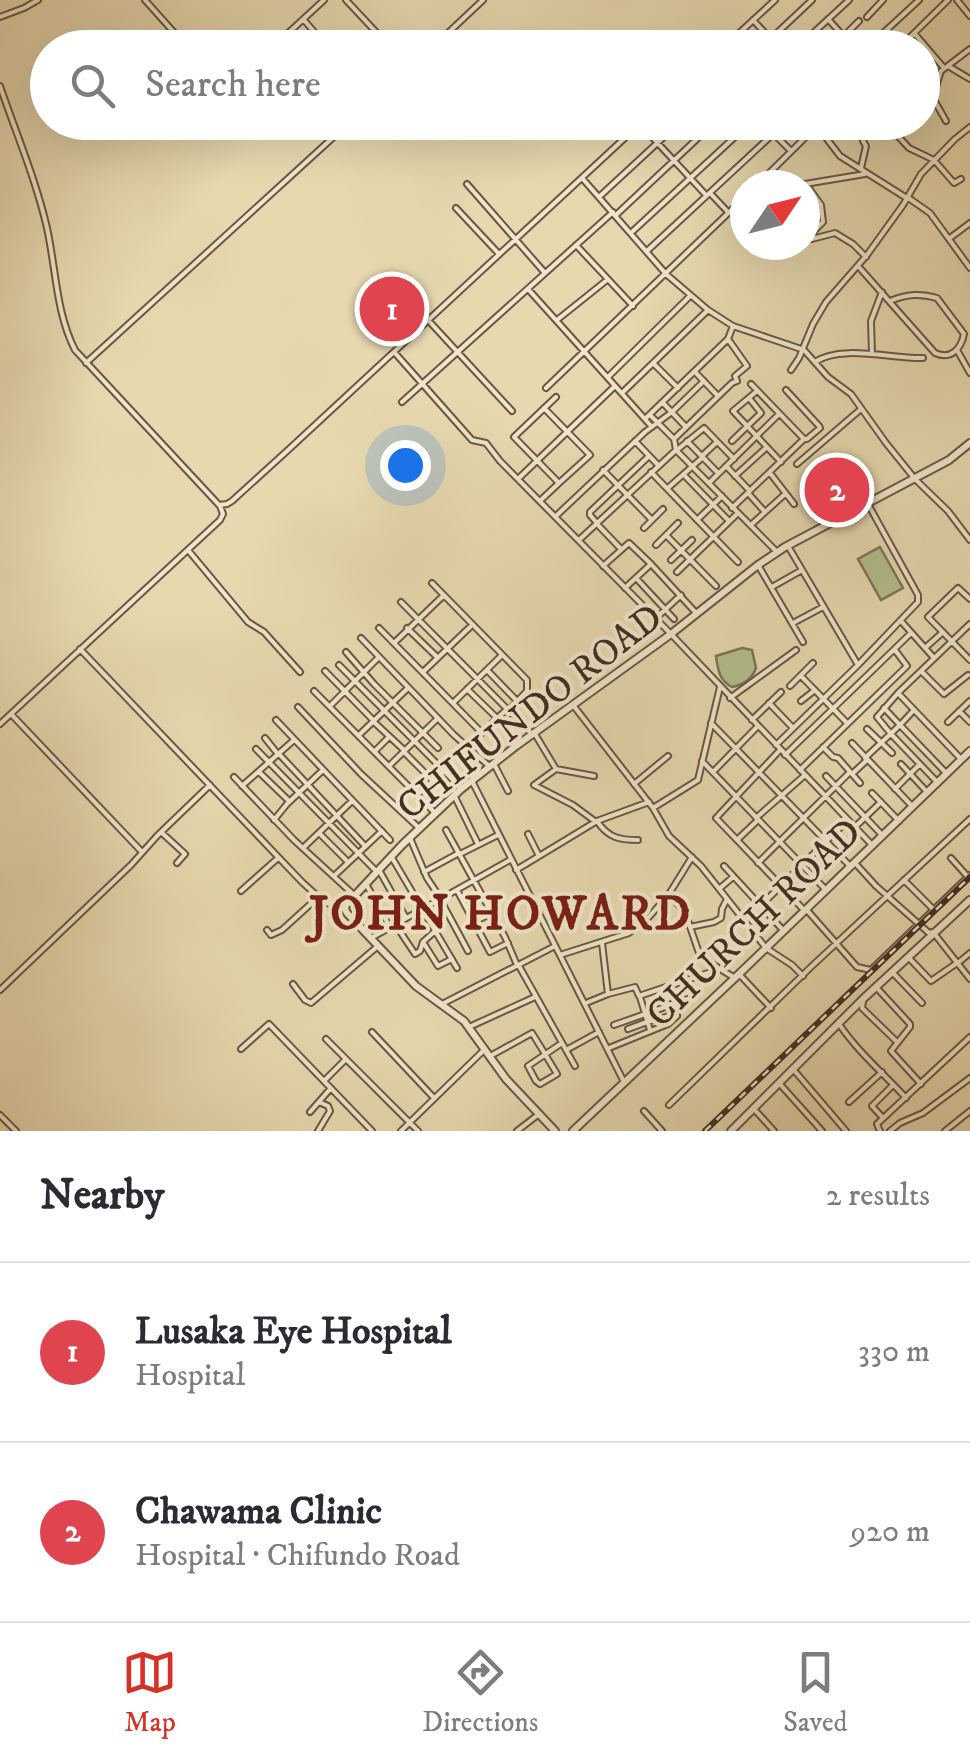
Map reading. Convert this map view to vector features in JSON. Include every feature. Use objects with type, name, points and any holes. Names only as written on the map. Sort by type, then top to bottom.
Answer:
[{"type":"street","points":[[0,16],[38,0]]},
{"type":"street","points":[[145,0],[172,30]]},
{"type":"street","points":[[293,30],[324,0]]},
{"type":"street","points":[[346,0],[374,30]]},
{"type":"street","points":[[452,30],[484,0]]},
{"type":"street","points":[[742,30],[775,0]]},
{"type":"street","points":[[780,30],[812,0]]},
{"type":"street","points":[[816,30],[849,0]]},
{"type":"street","points":[[866,17],[884,0]]},
{"type":"street","points":[[886,30],[919,0]]},
{"type":"street","points":[[917,30],[948,0]]},
{"type":"street","points":[[957,0],[970,16]]},
{"type":"street","points":[[828,19],[838,30]]},
{"type":"street","points":[[304,20],[313,30]]},
{"type":"street","points":[[753,20],[762,30]]},
{"type":"street","points":[[850,30],[859,22]]},
{"type":"street","points":[[940,72],[970,49]]},
{"type":"street","points":[[940,61],[970,78]]},
{"type":"street","points":[[0,86],[47,230],[63,320],[75,350],[222,511],[222,518],[0,724]]},
{"type":"street","points":[[940,110],[946,120]]},
{"type":"street","points":[[791,370],[820,311],[866,257],[914,182],[970,127]]},
{"type":"street","points":[[86,363],[331,140]]},
{"type":"street","points":[[219,505],[232,500],[623,140]]},
{"type":"street","points":[[402,402],[696,140]]},
{"type":"street","points":[[631,233],[731,140]]},
{"type":"street","points":[[647,251],[767,140]]},
{"type":"street","points":[[779,140],[791,151]]},
{"type":"street","points":[[772,170],[802,140]]},
{"type":"street","points":[[829,140],[837,154],[862,172],[930,212],[970,268]]},
{"type":"street","points":[[862,172],[863,140]]},
{"type":"street","points":[[901,140],[908,148],[934,160],[954,183],[960,179]]},
{"type":"street","points":[[546,388],[728,213],[658,142],[599,197]]},
{"type":"street","points":[[820,181],[862,172]]},
{"type":"street","points":[[582,178],[690,296],[733,326],[802,349],[828,377],[851,394],[915,478],[970,540]]},
{"type":"street","points":[[467,184],[544,273]]},
{"type":"street","points":[[456,208],[500,254]]},
{"type":"street","points":[[950,239],[970,222]]},
{"type":"street","points":[[820,236],[834,232],[866,257]]},
{"type":"street","points":[[576,245],[633,306]]},
{"type":"street","points":[[858,266],[936,353],[958,350]]},
{"type":"street","points":[[557,320],[608,280]]},
{"type":"street","points":[[528,289],[615,386],[674,440],[676,450],[777,552]]},
{"type":"street","points":[[872,354],[870,320],[882,292]]},
{"type":"street","points":[[890,301],[918,294],[940,299],[964,334],[958,350],[970,373]]},
{"type":"street","points":[[607,377],[690,296]]},
{"type":"street","points":[[622,393],[708,310]]},
{"type":"street","points":[[428,320],[512,411]]},
{"type":"street","points":[[648,417],[728,339],[733,326]]},
{"type":"street","points":[[674,440],[737,382],[734,377],[746,366],[728,339]]},
{"type":"street","points":[[394,352],[472,440],[486,443],[873,846]]},
{"type":"street","points":[[815,362],[828,355],[923,358]]},
{"type":"street","points":[[653,363],[678,389]]},
{"type":"street","points":[[695,372],[718,396]]},
{"type":"street","points":[[556,516],[704,382]]},
{"type":"street","points":[[750,384],[804,439]]},
{"type":"street","points":[[519,478],[615,386]]},
{"type":"street","points":[[732,508],[820,427],[786,390]]},
{"type":"street","points":[[757,391],[734,411],[781,462]]},
{"type":"street","points":[[556,397],[514,436],[560,484]]},
{"type":"street","points":[[732,441],[761,412],[748,398]]},
{"type":"street","points":[[663,403],[686,427]]},
{"type":"street","points":[[541,500],[590,455],[544,408]]},
{"type":"street","points":[[797,464],[861,409]]},
{"type":"street","points":[[709,482],[779,414]]},
{"type":"street","points":[[580,540],[658,465],[704,428],[734,459]]},
{"type":"street","points":[[635,441],[658,465]]},
{"type":"street","points":[[687,441],[719,474]]},
{"type":"street","points":[[668,488],[717,442]]},
{"type":"street","name":"CHIFUNDO ROAD","points":[[344,909],[419,828],[462,789],[758,565],[949,460],[970,443]]},
{"type":"street","points":[[736,476],[767,447]]},
{"type":"street","points":[[741,452],[750,462]]},
{"type":"street","points":[[622,549],[590,512],[649,456]]},
{"type":"street","points":[[726,466],[765,512]]},
{"type":"street","points":[[603,470],[652,520]]},
{"type":"street","points":[[651,472],[738,562]]},
{"type":"street","points":[[770,473],[794,504]]},
{"type":"street","points":[[684,475],[729,522]]},
{"type":"street","points":[[750,525],[785,494]]},
{"type":"street","points":[[697,520],[722,496]]},
{"type":"street","points":[[868,504],[918,596],[916,604],[794,728],[780,750],[716,818],[857,967],[871,970],[969,876],[951,858]]},
{"type":"street","points":[[644,528],[663,510]]},
{"type":"street","points":[[677,572],[738,513]]},
{"type":"street","points":[[656,545],[678,523]]},
{"type":"street","points":[[666,535],[716,586]]},
{"type":"street","points":[[671,560],[692,540]]},
{"type":"street","points":[[603,566],[630,543],[697,614]]},
{"type":"street","points":[[788,546],[858,665]]},
{"type":"street","points":[[188,550],[248,622],[264,632],[300,672]]},
{"type":"street","points":[[625,588],[650,564]]},
{"type":"street","points":[[758,565],[803,642]]},
{"type":"street","points":[[772,587],[802,570]]},
{"type":"street","points":[[636,578],[674,619]]},
{"type":"street","points":[[380,628],[482,733],[518,702],[528,683],[432,584]]},
{"type":"street","points":[[970,599],[958,588],[929,616],[970,660]]},
{"type":"street","points":[[655,620],[681,595]]},
{"type":"street","points":[[394,642],[443,596]]},
{"type":"street","points":[[401,602],[533,733],[556,769]]},
{"type":"street","points":[[794,624],[824,607]]},
{"type":"street","points":[[901,621],[934,658]]},
{"type":"street","points":[[938,782],[877,717],[970,624]]},
{"type":"street","points":[[423,672],[472,626]]},
{"type":"street","points":[[408,628],[438,658]]},
{"type":"street","points":[[925,648],[943,632]]},
{"type":"street","points":[[780,750],[803,737],[912,633]]},
{"type":"street","points":[[361,638],[438,718],[492,765],[508,791]]},
{"type":"street","points":[[80,649],[278,858],[322,900],[344,909],[416,986],[452,1010],[469,1027],[506,1079],[555,1131]]},
{"type":"street","points":[[737,840],[907,666],[894,649]]},
{"type":"street","points":[[730,698],[796,650]]},
{"type":"street","points":[[346,652],[438,748]]},
{"type":"street","points":[[452,702],[502,655]]},
{"type":"street","points":[[330,706],[379,657]]},
{"type":"street","points":[[790,686],[813,664]]},
{"type":"street","points":[[339,665],[462,789]]},
{"type":"street","points":[[486,670],[518,702]]},
{"type":"street","points":[[326,671],[433,781]]},
{"type":"street","points":[[921,671],[944,694],[968,674]]},
{"type":"street","points":[[801,676],[848,724]]},
{"type":"street","points":[[516,870],[597,822],[650,805],[698,780],[720,687]]},
{"type":"street","points":[[359,735],[408,688]]},
{"type":"street","points":[[467,689],[498,719]]},
{"type":"street","points":[[801,701],[814,690]]},
{"type":"street","points":[[314,691],[436,813]]},
{"type":"street","points":[[752,721],[780,692]]},
{"type":"street","points":[[898,693],[961,760]]},
{"type":"street","points":[[948,722],[970,701]]},
{"type":"street","points":[[769,703],[803,737]]},
{"type":"street","points":[[574,705],[669,836],[719,889],[766,948],[803,976]]},
{"type":"street","points":[[298,707],[419,828]]},
{"type":"street","points":[[884,708],[947,774]]},
{"type":"street","points":[[758,862],[914,710]]},
{"type":"street","points":[[960,711],[970,722]]},
{"type":"street","points":[[10,714],[142,852]]},
{"type":"street","points":[[388,766],[438,718]]},
{"type":"street","points":[[276,720],[390,840]]},
{"type":"street","points":[[711,723],[825,842],[933,932],[970,980]]},
{"type":"street","points":[[714,772],[758,726]]},
{"type":"street","points":[[867,729],[892,753]]},
{"type":"street","points":[[374,752],[390,737]]},
{"type":"street","points":[[264,738],[366,846]]},
{"type":"street","points":[[242,786],[294,740]]},
{"type":"street","points":[[852,744],[913,807]]},
{"type":"street","points":[[823,748],[838,758],[860,783]]},
{"type":"street","points":[[256,749],[378,871],[406,918]]},
{"type":"street","name":"CHURCH ROAD","points":[[574,1131],[970,751]]},
{"type":"street","points":[[634,784],[668,756]]},
{"type":"street","points":[[895,789],[930,756]]},
{"type":"street","points":[[702,761],[826,890]]},
{"type":"street","points":[[901,764],[928,792]]},
{"type":"street","points":[[594,776],[556,769],[534,785],[572,805],[613,838],[638,840]]},
{"type":"street","points":[[274,820],[323,770]]},
{"type":"street","points":[[259,772],[289,802]]},
{"type":"street","points":[[417,795],[442,772]]},
{"type":"street","points":[[826,776],[884,836]]},
{"type":"street","points":[[234,778],[354,896]]},
{"type":"street","points":[[472,781],[625,1084]]},
{"type":"street","points":[[0,990],[210,785]]},
{"type":"street","points":[[872,793],[899,821]]},
{"type":"street","points":[[454,796],[478,844]]},
{"type":"street","points":[[303,848],[352,801]]},
{"type":"street","points":[[855,827],[881,802]]},
{"type":"street","points":[[669,1104],[970,819]]},
{"type":"street","points":[[744,922],[848,820]]},
{"type":"street","points":[[446,830],[574,1066]]},
{"type":"street","points":[[333,877],[382,831]]},
{"type":"street","points":[[161,832],[185,854],[176,864]]},
{"type":"street","points":[[319,832],[348,862]]},
{"type":"street","points":[[424,872],[498,834]]},
{"type":"street","points":[[528,834],[539,857]]},
{"type":"street","points":[[410,838],[424,872],[468,951]]},
{"type":"street","points":[[392,856],[457,968]]},
{"type":"street","points":[[241,891],[278,858]]},
{"type":"street","points":[[560,955],[635,930],[670,894],[692,858]]},
{"type":"street","points":[[371,938],[510,860]]},
{"type":"street","points":[[724,866],[783,931]]},
{"type":"street","points":[[719,889],[734,877]]},
{"type":"street","points":[[904,880],[933,910]]},
{"type":"street","points":[[366,884],[415,954],[435,931]]},
{"type":"street","points":[[457,890],[490,952],[508,943]]},
{"type":"street","points":[[670,894],[685,912],[699,953],[719,969],[737,976],[771,1008]]},
{"type":"street","points":[[267,930],[272,935],[282,930],[315,900],[322,900]]},
{"type":"street","points":[[690,927],[721,918],[727,900]]},
{"type":"street","points":[[735,1130],[862,999],[970,901]]},
{"type":"street","points":[[474,922],[492,914]]},
{"type":"street","points":[[423,942],[438,966],[452,959]]},
{"type":"street","points":[[602,943],[608,994]]},
{"type":"street","points":[[293,984],[311,1002],[378,946]]},
{"type":"street","points":[[441,1004],[556,946]]},
{"type":"street","points":[[908,957],[931,981],[970,954]]},
{"type":"street","points":[[640,996],[719,969]]},
{"type":"street","points":[[892,972],[922,1003]]},
{"type":"street","points":[[585,1004],[636,987],[650,1030]]},
{"type":"street","points":[[876,987],[910,1024],[892,1051],[921,1084]]},
{"type":"street","points":[[469,1027],[535,996]]},
{"type":"street","points":[[614,1025],[688,999]]},
{"type":"street","points":[[862,999],[862,1008],[896,1042]]},
{"type":"street","points":[[672,1004],[677,1014]]},
{"type":"street","points":[[608,1048],[668,1024],[677,1014]]},
{"type":"street","points":[[628,1029],[677,1014]]},
{"type":"street","points":[[241,1049],[269,1024],[372,1131]]},
{"type":"street","points":[[839,1024],[865,1059],[906,1098]]},
{"type":"street","points":[[372,1032],[434,1098]]},
{"type":"street","points":[[567,1050],[599,1032]]},
{"type":"street","points":[[401,1131],[487,1053],[532,1034],[545,1054],[557,1074],[540,1084],[528,1066],[545,1054],[562,1043]]},
{"type":"street","points":[[880,1131],[876,1125],[970,1037]]},
{"type":"street","points":[[326,1039],[418,1131]]},
{"type":"street","points":[[324,1081],[346,1059]]},
{"type":"street","points":[[793,1069],[846,1131]]},
{"type":"street","points":[[849,1102],[882,1072]]},
{"type":"street","points":[[890,1131],[924,1113],[970,1078]]},
{"type":"street","points":[[778,1083],[822,1131]]},
{"type":"street","points":[[883,1118],[872,1106],[894,1085]]},
{"type":"street","points":[[310,1112],[331,1088]]},
{"type":"street","points":[[318,1131],[330,1110],[320,1102]]},
{"type":"street","points":[[754,1109],[774,1131]]},
{"type":"street","points":[[644,1111],[662,1131]]},
{"type":"street","points":[[945,1131],[970,1111]]},
{"type":"street","points":[[517,1131],[539,1114]]},
{"type":"street","points":[[0,1115],[16,1131]]},
{"type":"green space","points":[[880,547],[903,588],[881,600],[858,559]]},
{"type":"green space","points":[[742,648],[752,650],[756,668],[747,681],[732,687],[722,678],[716,656]]},
{"type":"railway","points":[[705,1131],[970,877]]},
{"type":"place","name":"Lusaka Eye Hospital","points":[[392,309]]},
{"type":"place","name":"Chawama Clinic","points":[[837,490]]},
{"type":"district","name":"JOHN HOWARD","points":[[501,912]]}]
